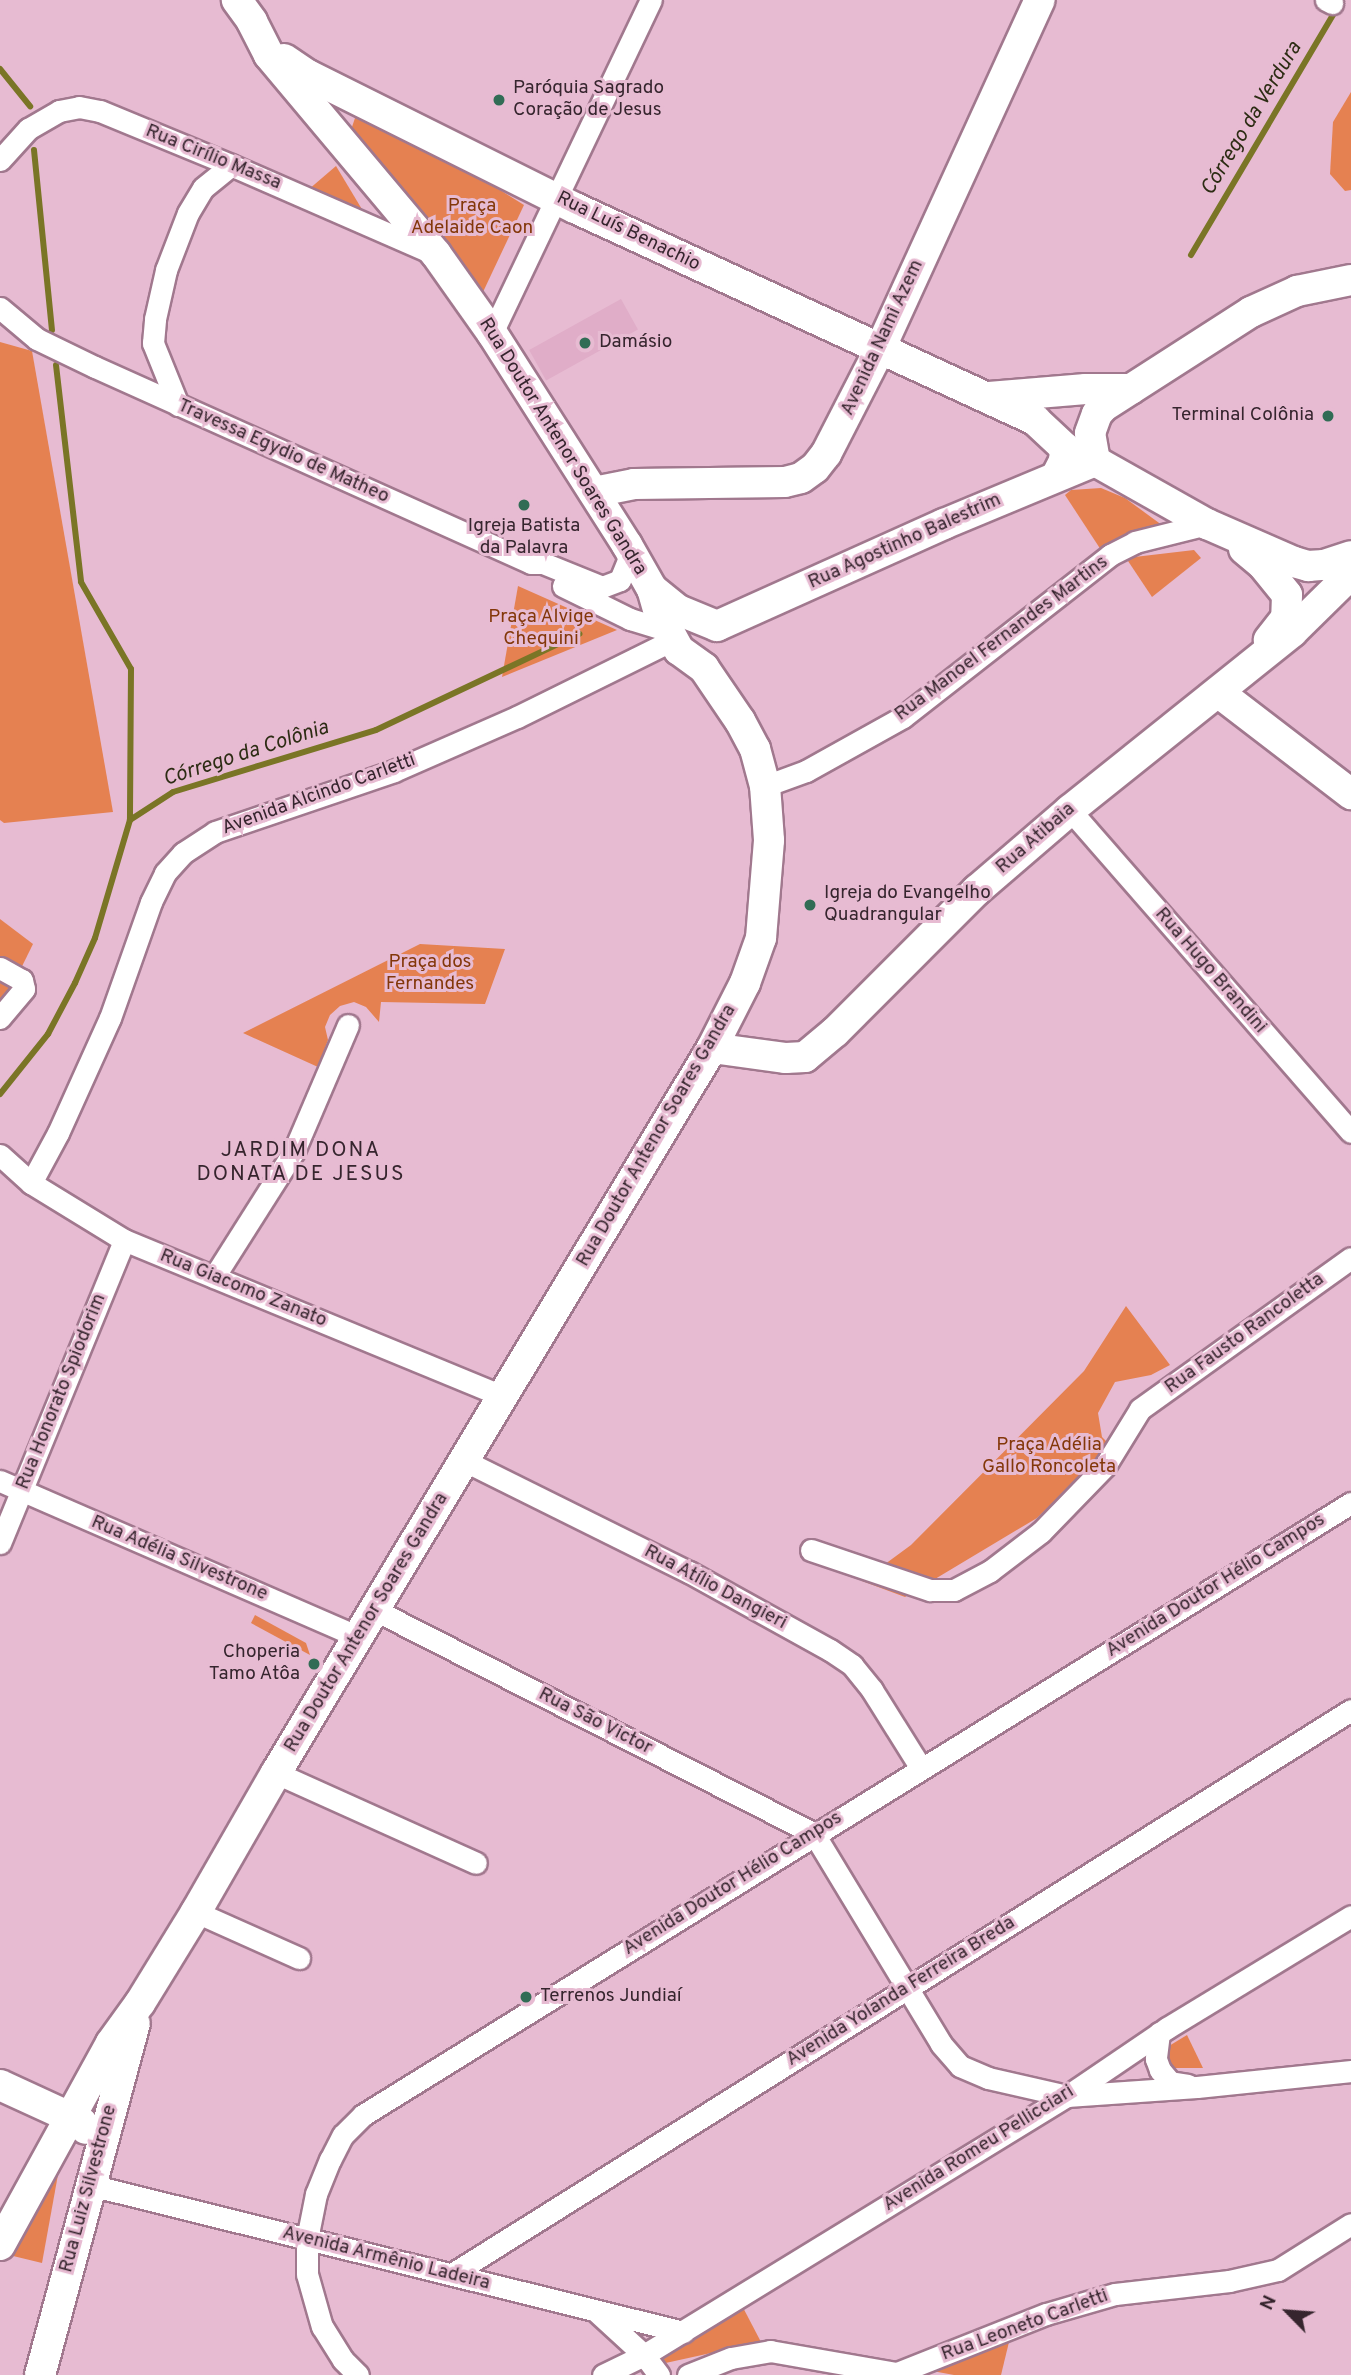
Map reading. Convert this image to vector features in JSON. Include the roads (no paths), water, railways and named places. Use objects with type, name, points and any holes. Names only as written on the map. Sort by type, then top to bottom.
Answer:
[{"type":"main road","name":"Avenida Nami Azem","points":[[594,492],[634,484],[785,482],[801,478],[827,454],[879,351],[1040,0]]},
{"type":"main road","name":"Rua Luís Benachio","points":[[244,11],[280,55],[292,65],[556,198],[879,351],[1035,420],[1065,448],[1064,461],[1057,475]]},
{"type":"main road","name":"Rua Doutor Antenor Soares Gandra","points":[[0,2245],[111,2043],[140,2003],[197,1912],[276,1773],[712,1048],[745,983],[761,938],[769,840],[765,786],[755,750],[745,731],[705,668],[679,650],[652,589],[627,545],[492,333],[436,254],[269,55],[244,11]]},
{"type":"main road","points":[[327,127],[342,115],[376,108]]},
{"type":"main road","points":[[1351,280],[1297,292],[1251,312],[1097,415],[1090,433],[1095,461],[1216,529],[1308,566],[1324,565],[1351,556]]},
{"type":"main road","name":"Rua Luís Benachio","points":[[985,397],[1086,389],[1131,390]]},
{"type":"main road","name":"Rua Agostinho Balestrim","points":[[717,626],[1057,475],[1095,461]]},
{"type":"main road","points":[[1216,529],[1263,565],[1287,595],[1286,618],[1258,656]]},
{"type":"main road","name":"Rua Atibaia","points":[[712,1048],[786,1058],[805,1057],[835,1032],[977,890],[1258,656],[1292,632],[1351,575]]},
{"type":"main road","points":[[652,589],[678,610],[717,626],[706,647],[705,668]]},
{"type":"main road","points":[[1218,692],[1351,794]]},
{"type":"main road","name":"Rua Luiz Silvestrone","points":[[40,2375],[140,2003]]},
{"type":"main road","points":[[0,2085],[82,2123],[89,2134],[92,2178]]},
{"type":"street","points":[[492,333],[651,0]]},
{"type":"street","name":"Rua Cirílio Massa","points":[[0,160],[29,130],[59,111],[79,107],[100,111],[436,254]]},
{"type":"street","points":[[178,405],[153,343],[158,306],[166,270],[188,213],[203,188],[231,165]]},
{"type":"street","name":"Travessa Egydio de Matheo","points":[[0,309],[37,339],[531,563],[543,563],[602,587],[620,580],[626,571],[627,545]]},
{"type":"street","name":"Rua Manoel Fernandes Martins","points":[[765,786],[806,771],[903,716],[1110,555],[1135,542],[1216,529]]},
{"type":"street","name":"Travessa Egydio de Matheo","points":[[531,563],[539,574],[671,636]]},
{"type":"street","name":"Avenida Alcindo Carletti","points":[[31,1183],[58,1133],[110,1018],[151,902],[165,873],[183,853],[215,832],[394,771],[517,717],[671,636]]},
{"type":"street","name":"Rua Hugo Brandini","points":[[1070,810],[1351,1132]]},
{"type":"street","points":[[0,968],[22,980],[24,989],[0,1018]]},
{"type":"street","points":[[214,1277],[294,1151],[348,1025]]},
{"type":"street","name":"Rua Giacomo Zanato","points":[[0,1155],[31,1183],[124,1240],[502,1396]]},
{"type":"street","name":"Rua Honorato Spiodorim","points":[[0,1544],[124,1240]]},
{"type":"street","name":"Rua Fausto Rancoletta","points":[[811,1550],[930,1590],[954,1590],[990,1571],[1041,1532],[1105,1466],[1140,1409],[1351,1258]]},
{"type":"street","name":"Rua Atílio Dangieri","points":[[464,1461],[689,1572],[830,1650],[852,1665],[872,1690],[921,1769]]},
{"type":"street","name":"Rua Adélia Silvestrone","points":[[0,1481],[359,1637]]},
{"type":"street","name":"Avenida Doutor Hélio Campos","points":[[358,2375],[343,2360],[322,2327],[307,2274],[307,2239],[316,2194],[330,2160],[344,2135],[363,2115],[1351,1503]]},
{"type":"street","name":"Rua São Victor","points":[[376,1610],[814,1834]]},
{"type":"street","name":"Avenida Yolanda Ferreira Breda","points":[[452,2274],[1351,1710]]},
{"type":"street","points":[[276,1773],[476,1863]]},
{"type":"street","points":[[814,1834],[941,2044],[960,2066],[988,2078],[1067,2096],[1198,2087],[1351,2071]]},
{"type":"street","points":[[197,1912],[299,1958]]},
{"type":"street","name":"Avenida Romeu Pellicciari","points":[[603,2375],[645,2355],[683,2332],[1067,2096],[1159,2033],[1351,1916]]},
{"type":"street","points":[[1159,2033],[1156,2059],[1160,2070],[1170,2082],[1198,2087]]},
{"type":"street","name":"Avenida Armênio Ladeira","points":[[92,2178],[307,2239],[683,2332]]},
{"type":"street","name":"Rua Leoneto Carletti","points":[[903,2374],[1046,2314],[1115,2294],[1229,2281],[1278,2270],[1351,2224]]},
{"type":"street","points":[[596,2311],[645,2355],[659,2375]]},
{"type":"street","points":[[688,2375],[731,2358],[770,2351],[903,2374]]},
{"type":"waterway","name":"Córrego da Verdura","points":[[1191,255],[1342,0]]},
{"type":"waterway","points":[[0,69],[30,106]]},
{"type":"waterway","points":[[34,150],[52,330]]},
{"type":"waterway","points":[[56,365],[81,582],[131,669],[130,820]]},
{"type":"waterway","name":"Córrego da Colônia","points":[[0,1094],[48,1034],[75,983],[95,938],[130,820],[173,792],[376,730],[579,634]]},
{"type":"place","name":"Paróquia Sagrado Coração de Jesus","points":[[499,100]]},
{"type":"place","name":"Damásio","points":[[585,343]]},
{"type":"place","name":"Terminal Colônia","points":[[1328,416]]},
{"type":"place","name":"Igreja Batista da Palavra","points":[[524,505]]},
{"type":"place","name":"Igreja do Evangelho Quadrangular","points":[[810,905]]},
{"type":"place","name":"Choperia Tamo Atôa","points":[[314,1664]]},
{"type":"place","name":"Terrenos Jundiaí","points":[[526,1997]]},
{"type":"district","name":"JARDIM DONA DONATA DE JESUS","points":[[301,1163]]},
{"type":"park label","name":"Praça Adelaide Caon","points":[[472,218]]},
{"type":"park label","name":"Praça Alvige Chequini","points":[[541,629]]},
{"type":"park label","name":"Praça dos Fernandes","points":[[430,974]]},
{"type":"park label","name":"Praça Adélia Gallo Roncoleta","points":[[1049,1457]]}]
